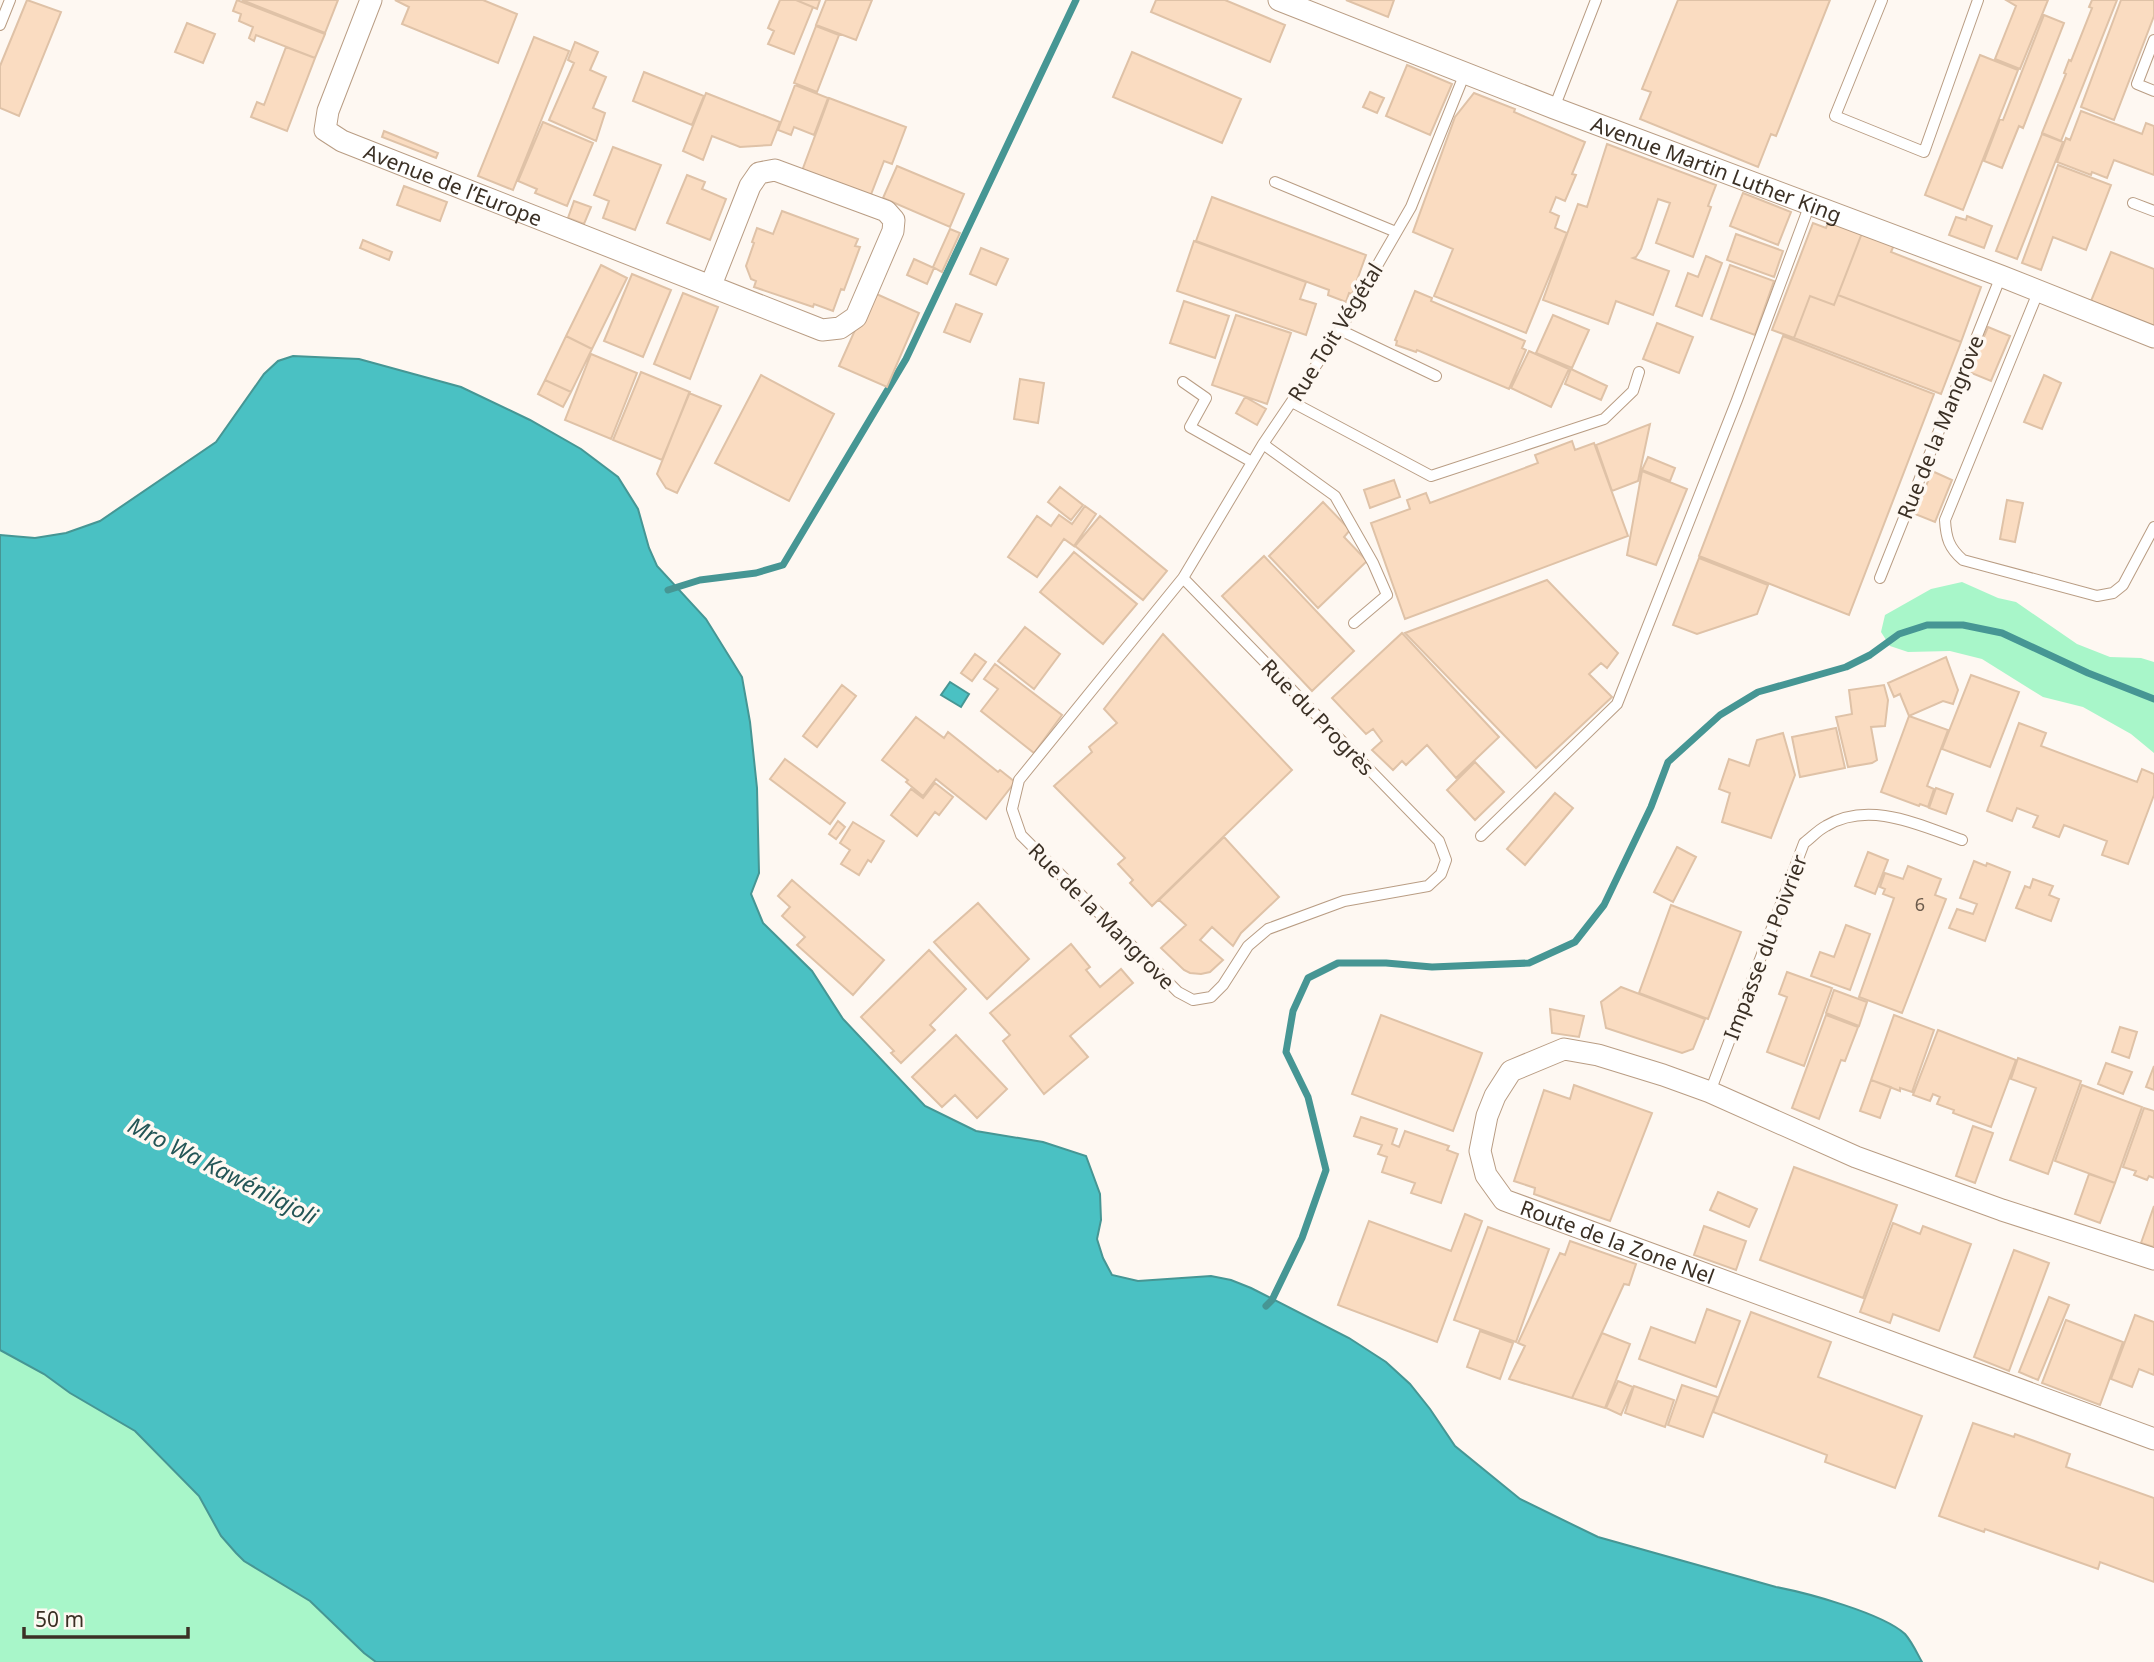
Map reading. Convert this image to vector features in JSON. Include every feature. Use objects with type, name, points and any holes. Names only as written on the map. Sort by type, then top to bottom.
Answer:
[{"type":"street","name":"Avenue de l’Europe","points":[[371,0],[328,111],[325,130],[342,141],[822,330],[840,328],[856,317],[893,231],[894,220],[886,211],[775,170],[759,173],[750,186],[711,285]]},
{"type":"street","name":"Avenue Martin Luther King","points":[[1279,0],[1553,108],[2039,290],[2154,337]]},
{"type":"street","name":"Route de la Zone Nel","points":[[2154,1259],[2002,1210],[1856,1157],[1710,1092],[1598,1055],[1564,1049],[1511,1071],[1495,1096],[1487,1116],[1480,1152],[1486,1175],[1504,1200],[2154,1439]]},
{"type":"lane","points":[[0,25],[10,0]]},
{"type":"lane","points":[[1553,108],[1596,0]]},
{"type":"lane","points":[[1882,0],[1835,116],[1924,152],[1979,0]]},
{"type":"lane","points":[[2154,40],[2137,84],[2154,92]]},
{"type":"lane","name":"Rue Toit Végétal","points":[[1183,578],[1252,462],[1340,330],[1411,207],[1465,73]]},
{"type":"lane","points":[[1275,182],[1396,232]]},
{"type":"lane","points":[[2133,203],[2154,211]]},
{"type":"lane","points":[[1481,836],[1617,704],[1737,401],[1810,204]]},
{"type":"lane","name":"Rue de la Mangrove","points":[[1880,578],[2001,276]]},
{"type":"lane","points":[[2039,290],[1945,520],[1946,537],[1950,547],[1963,559],[2097,596],[2113,593],[2123,585],[2154,527]]},
{"type":"lane","points":[[1340,330],[1436,376]]},
{"type":"lane","points":[[1292,402],[1431,475],[1604,419],[1633,391],[1640,372]]},
{"type":"lane","points":[[1183,383],[1206,398],[1190,428],[1252,462]]},
{"type":"lane","points":[[1264,444],[1335,496],[1373,563],[1387,595],[1354,623]]},
{"type":"lane","name":"Rue de la Mangrove","points":[[1183,578],[1019,780],[1012,809],[1021,835],[1178,992],[1192,1000],[1211,997],[1223,985],[1248,946],[1268,929],[1345,901],[1428,886],[1441,874],[1446,860]]},
{"type":"lane","name":"Rue du Progrès","points":[[1183,578],[1439,841],[1446,860]]},
{"type":"lane","name":"Impasse du Poivrier","points":[[1710,1092],[1804,843],[1825,826],[1850,816],[1876,814],[1901,818],[1962,840]]},
{"type":"green space","points":[[1962,582],[1998,598],[2016,602],[2077,644],[2110,657],[2141,658],[2154,662],[2154,753],[2131,734],[2083,707],[2043,697],[1982,659],[1950,651],[1908,652],[1890,646],[1881,632],[1885,615],[1931,589]]},
{"type":"green space","points":[[0,1105],[614,1662],[0,1662]]},
{"type":"water","points":[[293,356],[359,359],[461,387],[530,420],[581,449],[618,477],[638,509],[657,566],[706,619],[742,677],[757,788],[759,873],[751,894],[763,923],[812,971],[843,1019],[925,1106],[976,1131],[1043,1142],[1086,1156],[1100,1194],[1101,1220],[1097,1239],[1112,1275],[1138,1281],[1211,1276],[1251,1288],[1349,1338],[1386,1362],[1410,1384],[1455,1446],[1520,1499],[1598,1537],[1862,1611],[1905,1634],[1922,1662],[376,1662],[310,1601],[244,1561],[221,1536],[199,1496],[135,1431],[0,1350],[0,535],[35,538],[66,533],[100,521],[216,442],[264,374],[278,361]]},
{"type":"water","points":[[950,682],[969,694],[961,707],[941,695]]},
{"type":"building","points":[[27,0],[61,12],[19,116],[0,108],[0,66]]},
{"type":"building","points":[[237,0],[325,34],[315,58],[256,35],[254,41],[249,38],[253,27],[239,21],[241,14],[233,11]]},
{"type":"building","points":[[242,0],[338,0],[325,33]]},
{"type":"building","points":[[395,0],[483,0],[517,14],[498,63],[402,24],[409,7]]},
{"type":"building","points":[[780,0],[796,0],[813,7],[794,54],[768,44],[774,31],[768,28]]},
{"type":"building","points":[[796,0],[820,0],[817,9]]},
{"type":"building","points":[[826,0],[872,0],[856,40],[816,25]]},
{"type":"building","points":[[1156,0],[1225,0],[1285,25],[1270,62],[1151,12]]},
{"type":"building","points":[[1346,0],[1394,0],[1388,17]]},
{"type":"building","points":[[1678,0],[1830,0],[1776,136],[1771,134],[1758,167],[1640,119],[1651,92],[1642,89]]},
{"type":"building","points":[[2006,0],[2048,0],[2020,69],[1995,59],[2016,6]]},
{"type":"building","points":[[2092,0],[2117,0],[2061,141],[2042,133],[2092,8],[2089,7]]},
{"type":"building","points":[[2121,0],[2154,0],[2154,16],[2114,120],[2081,107]]},
{"type":"building","points":[[2044,15],[2064,23],[2023,128],[2019,126],[2002,168],[1984,161]]},
{"type":"building","points":[[187,23],[215,34],[203,63],[175,52]]},
{"type":"building","points":[[816,26],[839,35],[817,92],[794,83]]},
{"type":"building","points":[[534,37],[569,51],[513,190],[478,176]]},
{"type":"building","points":[[575,42],[598,52],[590,70],[606,77],[593,108],[605,113],[596,141],[549,120],[574,63],[568,60]]},
{"type":"building","points":[[286,47],[315,58],[287,131],[251,117],[257,102],[264,105]]},
{"type":"building","points":[[1132,52],[1241,99],[1222,143],[1113,97]]},
{"type":"building","points":[[1980,55],[2018,70],[1963,210],[1925,195]]},
{"type":"building","points":[[1407,65],[1452,84],[1430,135],[1386,116]]},
{"type":"building","points":[[644,72],[704,96],[692,125],[633,101]]},
{"type":"building","points":[[795,85],[828,98],[814,135],[794,127],[791,135],[778,130]]},
{"type":"building","points":[[1370,92],[1384,98],[1377,113],[1363,107]]},
{"type":"building","points":[[706,93],[780,122],[771,145],[740,147],[712,136],[703,160],[683,151]]},
{"type":"building","points":[[1474,93],[1585,142],[1565,201],[1556,197],[1550,212],[1559,216],[1555,228],[1567,233],[1526,333],[1434,296],[1453,249],[1413,232],[1455,117]]},
{"type":"building","points":[[829,98],[906,127],[892,164],[884,161],[870,197],[802,171]]},
{"type":"building","points":[[2081,111],[2142,134],[2146,123],[2154,126],[2154,175],[2114,160],[2107,178],[2057,162],[2066,138],[2070,140]]},
{"type":"building","points":[[543,122],[593,143],[567,206],[535,193],[537,189],[518,181]]},
{"type":"building","points":[[384,131],[438,153],[436,158],[382,137]]},
{"type":"building","points":[[2042,134],[2063,142],[2017,259],[1996,251]]},
{"type":"building","points":[[1607,144],[1716,185],[1693,257],[1656,243],[1670,203],[1658,199],[1641,249],[1633,258],[1669,271],[1653,315],[1616,301],[1608,324],[1543,300],[1578,204],[1587,207]]},
{"type":"building","points":[[613,147],[661,165],[635,230],[603,218],[609,201],[594,195]]},
{"type":"building","points":[[2058,165],[2111,185],[2086,250],[2053,237],[2041,270],[2022,263]]},
{"type":"building","points":[[897,166],[964,194],[950,227],[883,198]]},
{"type":"building","points":[[687,175],[705,182],[702,189],[726,199],[710,240],[667,223]]},
{"type":"building","points":[[404,186],[447,202],[440,221],[397,205]]},
{"type":"building","points":[[1743,193],[1791,212],[1778,245],[1730,226]]},
{"type":"building","points":[[1212,197],[1366,255],[1352,294],[1349,293],[1346,302],[1328,295],[1329,290],[1196,241]]},
{"type":"building","points":[[574,201],[591,207],[584,224],[568,218]]},
{"type":"building","points":[[782,211],[858,239],[855,246],[860,247],[833,311],[754,287],[756,281],[751,279],[746,266],[757,228],[773,234]]},
{"type":"building","points":[[1967,216],[1992,226],[1984,248],[1949,235],[1956,217],[1966,220]]},
{"type":"building","points":[[1829,220],[1862,233],[1834,305],[1810,296],[1794,338],[1772,330],[1813,223],[1826,228]]},
{"type":"building","points":[[950,229],[960,233],[942,272],[933,267]]},
{"type":"building","points":[[1862,233],[1894,245],[1891,252],[1981,287],[1961,342],[1838,295]]},
{"type":"building","points":[[1736,234],[1783,251],[1774,277],[1727,260]]},
{"type":"building","points":[[363,240],[392,252],[389,260],[360,248]]},
{"type":"building","points":[[1194,241],[1306,282],[1300,299],[1316,304],[1306,335],[1177,291]]},
{"type":"building","points":[[981,248],[1008,259],[996,285],[970,274]]},
{"type":"building","points":[[2111,252],[2154,269],[2154,326],[2091,301]]},
{"type":"building","points":[[1706,256],[1722,263],[1702,316],[1676,306],[1688,273],[1698,277]]},
{"type":"building","points":[[914,259],[934,268],[927,284],[907,275]]},
{"type":"building","points":[[601,265],[627,278],[592,349],[566,336]]},
{"type":"building","points":[[1730,265],[1774,281],[1755,335],[1711,319]]},
{"type":"building","points":[[632,274],[671,290],[643,357],[604,341]]},
{"type":"building","points":[[1415,291],[1432,298],[1431,301],[1525,341],[1522,348],[1526,350],[1509,389],[1417,350],[1416,352],[1396,345],[1395,340]]},
{"type":"building","points":[[872,292],[919,313],[887,387],[839,366]]},
{"type":"building","points":[[683,293],[718,307],[690,379],[654,364]]},
{"type":"building","points":[[1838,295],[1961,342],[1941,394],[1794,338],[1810,296],[1834,305]]},
{"type":"building","points":[[1184,301],[1229,316],[1215,358],[1170,343]]},
{"type":"building","points":[[956,304],[982,314],[970,342],[944,332]]},
{"type":"building","points":[[1236,315],[1291,333],[1267,404],[1212,385]]},
{"type":"building","points":[[1553,315],[1589,330],[1572,368],[1536,353]]},
{"type":"building","points":[[1657,323],[1693,337],[1679,373],[1643,359]]},
{"type":"building","points":[[1988,327],[2010,336],[1991,381],[1969,372]]},
{"type":"building","points":[[566,336],[592,349],[571,392],[545,380]]},
{"type":"building","points":[[1783,336],[1934,394],[1849,615],[1699,556]]},
{"type":"building","points":[[1529,351],[1569,369],[1551,407],[1511,388]]},
{"type":"building","points":[[591,354],[637,373],[611,439],[565,420]]},
{"type":"building","points":[[1571,369],[1607,386],[1601,400],[1565,384]]},
{"type":"building","points":[[641,372],[690,392],[662,460],[613,440]]},
{"type":"building","points":[[761,375],[834,414],[789,501],[715,463]]},
{"type":"building","points":[[2044,375],[2061,383],[2042,429],[2024,422]]},
{"type":"building","points":[[1020,379],[1044,383],[1038,423],[1014,419]]},
{"type":"building","points":[[545,380],[571,392],[563,407],[538,394]]},
{"type":"building","points":[[689,393],[721,406],[677,493],[666,488],[657,474]]},
{"type":"building","points":[[1245,397],[1266,409],[1257,425],[1236,413]]},
{"type":"building","points":[[1650,424],[1638,481],[1612,491],[1596,445]]},
{"type":"building","points":[[1572,441],[1575,450],[1594,443],[1628,536],[1405,619],[1371,523],[1410,509],[1407,500],[1426,493],[1430,503],[1538,463],[1535,455]]},
{"type":"building","points":[[1648,457],[1675,468],[1670,481],[1642,470]]},
{"type":"building","points":[[1642,471],[1687,489],[1656,565],[1627,555]]},
{"type":"building","points":[[1932,471],[1952,480],[1935,522],[1915,514]]},
{"type":"building","points":[[1394,480],[1400,497],[1370,508],[1364,490]]},
{"type":"building","points":[[1060,487],[1083,505],[1071,520],[1048,502]]},
{"type":"building","points":[[2007,500],[2023,503],[2015,542],[2000,539]]},
{"type":"building","points":[[1323,502],[1350,530],[1344,537],[1367,561],[1318,608],[1269,556]]},
{"type":"building","points":[[1085,506],[1096,514],[1074,546],[1064,539],[1037,577],[1008,557],[1037,516],[1051,526],[1059,515],[1072,524]]},
{"type":"building","points":[[1100,516],[1167,571],[1143,600],[1075,546]]},
{"type":"building","points":[[1074,552],[1137,604],[1103,644],[1040,592]]},
{"type":"building","points":[[1264,556],[1354,651],[1312,691],[1222,596]]},
{"type":"building","points":[[1699,558],[1768,585],[1757,614],[1697,634],[1673,625]]},
{"type":"building","points":[[1547,580],[1618,653],[1607,668],[1601,663],[1589,674],[1612,697],[1536,768],[1405,633]]},
{"type":"building","points":[[1025,627],[1060,654],[1034,689],[998,661]]},
{"type":"building","points":[[1402,633],[1499,737],[1456,778],[1427,745],[1406,765],[1402,761],[1393,770],[1372,750],[1382,741],[1373,729],[1366,734],[1332,698]]},
{"type":"building","points":[[1163,634],[1292,770],[1152,906],[1130,883],[1133,880],[1118,864],[1125,858],[1054,786],[1092,752],[1089,747],[1117,723],[1104,709]]},
{"type":"building","points":[[975,654],[986,662],[972,681],[961,673]]},
{"type":"building","points":[[1946,657],[1958,690],[1953,704],[1943,701],[1909,716],[1900,694],[1894,697],[1888,683]]},
{"type":"building","points":[[995,664],[1062,715],[1034,753],[981,711],[998,689],[984,679]]},
{"type":"building","points":[[1971,675],[2019,692],[1990,767],[1942,749]]},
{"type":"building","points":[[842,685],[856,696],[817,747],[803,736]]},
{"type":"building","points":[[1884,685],[1888,700],[1885,726],[1871,727],[1877,760],[1848,767],[1836,717],[1852,714],[1849,690]]},
{"type":"building","points":[[1909,716],[1948,730],[1927,786],[1934,789],[1928,807],[1881,792]]},
{"type":"building","points":[[916,717],[944,738],[948,732],[998,772],[1000,770],[1015,782],[986,819],[936,779],[923,796],[906,782],[908,780],[882,760]]},
{"type":"building","points":[[2019,723],[2046,733],[2041,746],[2137,782],[2142,769],[2154,774],[2154,795],[2128,864],[2102,855],[2107,841],[2064,825],[2059,837],[2033,827],[2038,816],[2017,808],[2012,821],[1987,811]]},
{"type":"building","points":[[1836,728],[1845,768],[1800,777],[1792,737]]},
{"type":"building","points":[[1783,733],[1795,775],[1771,838],[1722,822],[1730,793],[1719,789],[1729,759],[1749,766],[1757,740]]},
{"type":"building","points":[[785,759],[845,803],[830,824],[770,779]]},
{"type":"building","points":[[1475,762],[1504,792],[1475,820],[1447,790]]},
{"type":"building","points":[[935,783],[953,797],[939,815],[935,812],[917,836],[891,815],[911,789],[923,798]]},
{"type":"building","points":[[1936,788],[1953,794],[1946,814],[1929,808]]},
{"type":"building","points":[[1555,793],[1573,808],[1525,865],[1507,849]]},
{"type":"building","points":[[838,821],[845,827],[836,839],[829,834]]},
{"type":"building","points":[[853,822],[884,841],[859,875],[841,864],[850,850],[840,843]]},
{"type":"building","points":[[1224,837],[1279,897],[1241,933],[1233,946],[1212,927],[1200,940],[1223,960],[1210,972],[1190,973],[1161,948],[1186,925],[1159,900]]},
{"type":"building","points":[[1677,847],[1696,857],[1673,902],[1654,892]]},
{"type":"building","points":[[1868,852],[1888,860],[1875,894],[1855,886]]},
{"type":"building","points":[[1974,861],[2010,872],[1985,941],[1949,928],[1957,909],[1973,914],[1977,904],[1960,898]]},
{"type":"building","points":[[1908,866],[1941,879],[1935,895],[1946,899],[1902,1013],[1859,997],[1894,898],[1883,894],[1885,889],[1880,887],[1885,873],[1903,879]]},
{"type":"building","points":[[2033,879],[2053,886],[2049,895],[2059,899],[2051,921],[2016,908],[2025,886],[2030,888]]},
{"type":"building","points":[[792,880],[884,960],[853,995],[797,945],[805,937],[782,916],[790,907],[778,896]]},
{"type":"building","points":[[978,903],[1029,959],[987,999],[934,942]]},
{"type":"building","points":[[1671,905],[1741,932],[1708,1019],[1639,993]]},
{"type":"building","points":[[1846,925],[1870,934],[1850,990],[1811,976],[1820,952],[1834,957]]},
{"type":"building","points":[[1071,944],[1090,967],[1086,970],[1100,987],[1121,969],[1133,983],[1070,1036],[1088,1057],[1044,1094],[1003,1041],[1010,1035],[990,1013]]},
{"type":"building","points":[[929,950],[966,989],[930,1025],[935,1030],[901,1063],[891,1053],[894,1051],[861,1017]]},
{"type":"building","points":[[1787,972],[1832,988],[1804,1066],[1767,1052],[1787,997],[1779,994]]},
{"type":"building","points":[[1621,987],[1705,1019],[1693,1049],[1682,1053],[1606,1028],[1601,1002]]},
{"type":"building","points":[[1834,990],[1867,1002],[1859,1026],[1826,1013]]},
{"type":"building","points":[[1550,1009],[1584,1016],[1579,1037],[1552,1033]]},
{"type":"building","points":[[1381,1015],[1482,1053],[1453,1131],[1352,1094]]},
{"type":"building","points":[[1826,1015],[1858,1027],[1845,1061],[1841,1060],[1819,1119],[1792,1108]]},
{"type":"building","points":[[1894,1015],[1934,1030],[1912,1092],[1900,1088],[1900,1091],[1871,1080]]},
{"type":"building","points":[[2120,1027],[2137,1032],[2129,1058],[2112,1052]]},
{"type":"building","points":[[1938,1030],[2016,1060],[1991,1127],[1937,1104],[1940,1097],[1933,1094],[1930,1101],[1913,1095]]},
{"type":"building","points":[[956,1035],[1007,1089],[977,1118],[955,1095],[942,1107],[912,1077]]},
{"type":"building","points":[[2018,1058],[2081,1081],[2048,1174],[2010,1160],[2036,1088],[2011,1079]]},
{"type":"building","points":[[2106,1063],[2132,1072],[2123,1094],[2098,1084]]},
{"type":"building","points":[[2154,1066],[2154,1090],[2146,1087]]},
{"type":"building","points":[[1871,1080],[1891,1087],[1880,1118],[1860,1111]]},
{"type":"building","points":[[1574,1085],[1652,1113],[1610,1221],[1534,1194],[1535,1188],[1514,1181],[1544,1090],[1570,1099]]},
{"type":"building","points":[[2082,1085],[2142,1107],[2115,1183],[2055,1161]]},
{"type":"building","points":[[2144,1108],[2154,1111],[2154,1178],[2149,1176],[2147,1180],[2134,1175],[2136,1171],[2123,1167]]},
{"type":"building","points":[[1361,1117],[1397,1129],[1392,1144],[1399,1147],[1405,1131],[1449,1146],[1447,1150],[1458,1154],[1441,1203],[1411,1193],[1415,1183],[1382,1172],[1387,1157],[1378,1154],[1382,1145],[1354,1136]]},
{"type":"building","points":[[1973,1126],[1993,1133],[1975,1183],[1956,1176]]},
{"type":"building","points":[[1794,1167],[1897,1205],[1863,1298],[1760,1260]]},
{"type":"building","points":[[2089,1174],[2115,1183],[2100,1223],[2075,1214]]},
{"type":"building","points":[[1718,1192],[1757,1209],[1749,1227],[1710,1210]]},
{"type":"building","points":[[2154,1206],[2154,1247],[2141,1243]]},
{"type":"building","points":[[1465,1214],[1482,1221],[1437,1342],[1338,1305],[1369,1221],[1451,1251]]},
{"type":"building","points":[[1893,1223],[1920,1234],[1923,1226],[1971,1244],[1939,1331],[1893,1314],[1890,1323],[1860,1312]]},
{"type":"building","points":[[1704,1226],[1746,1241],[1736,1270],[1694,1255]]},
{"type":"building","points":[[1488,1227],[1549,1249],[1516,1342],[1454,1320]]},
{"type":"building","points":[[1570,1241],[1636,1264],[1629,1285],[1624,1284],[1572,1398],[1509,1379],[1525,1346],[1518,1343],[1560,1253],[1565,1255]]},
{"type":"building","points":[[2014,1250],[2049,1263],[2009,1371],[1974,1357]]},
{"type":"building","points":[[2049,1297],[2069,1305],[2038,1380],[2019,1372]]},
{"type":"building","points":[[1707,1309],[1740,1321],[1716,1387],[1639,1359],[1651,1327],[1695,1343]]},
{"type":"building","points":[[1751,1312],[1831,1342],[1818,1377],[1922,1416],[1895,1488],[1825,1462],[1827,1455],[1713,1412]]},
{"type":"building","points":[[2135,1315],[2154,1322],[2154,1375],[2139,1369],[2132,1387],[2111,1379]]},
{"type":"building","points":[[2066,1320],[2123,1342],[2100,1405],[2042,1383]]},
{"type":"building","points":[[1480,1331],[1513,1343],[1500,1379],[1467,1367]]},
{"type":"building","points":[[1602,1333],[1630,1344],[1605,1408],[1572,1398]]},
{"type":"building","points":[[1618,1381],[1633,1387],[1621,1415],[1606,1408]]},
{"type":"building","points":[[1682,1385],[1718,1397],[1703,1437],[1668,1425]]},
{"type":"building","points":[[1634,1386],[1674,1400],[1665,1427],[1625,1413]]},
{"type":"building","points":[[1973,1423],[2014,1437],[2015,1434],[2070,1454],[2066,1467],[2154,1498],[2154,1582],[2100,1562],[2098,1569],[1985,1529],[1984,1532],[1939,1516]]},
{"type":"waterway","points":[[668,590],[700,580],[756,573],[783,565],[906,359],[1076,0]]},
{"type":"waterway","name":"Mro Wa Kawénilajoli","points":[[1266,1306],[1272,1300],[1302,1238],[1326,1170],[1308,1097],[1286,1052],[1293,1011],[1308,978],[1338,963],[1432,967],[1529,963],[1575,942],[1604,905],[1651,807],[1668,762],[1720,715],[1758,692],[1846,667],[1870,655],[1899,634],[1927,625],[1963,625],[2002,633],[2088,673],[2154,699]]}]
